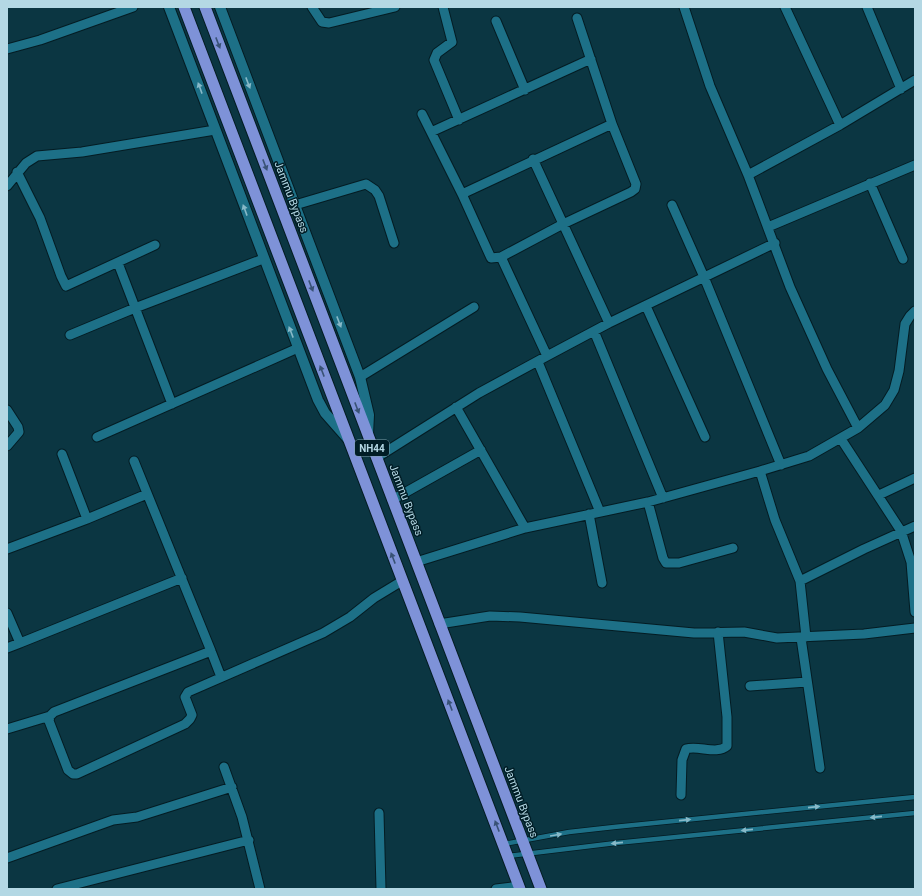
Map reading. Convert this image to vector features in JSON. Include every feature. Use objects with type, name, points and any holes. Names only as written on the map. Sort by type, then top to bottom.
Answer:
[{"type":"highway","name":"NH44","points":[[184,7],[520,887]]},
{"type":"highway","name":"Jammu Bypass","points":[[205,7],[526,853],[541,889]]},
{"type":"street","points":[[7,49],[40,40],[133,7]]},
{"type":"street","points":[[169,7],[263,259],[318,400],[325,413],[348,439]]},
{"type":"street","points":[[220,7],[360,377],[369,415],[368,437]]},
{"type":"street","points":[[312,7],[322,22],[329,24],[396,7]]},
{"type":"street","points":[[443,7],[452,42],[437,53],[434,60],[460,120]]},
{"type":"street","points":[[684,7],[710,86],[748,175],[808,327],[858,428]]},
{"type":"street","points":[[785,7],[840,125]]},
{"type":"street","points":[[866,7],[901,89]]},
{"type":"street","points":[[422,114],[462,194],[488,255],[495,259],[501,258],[563,224],[631,192],[635,189],[636,184],[612,124],[577,18]]},
{"type":"street","points":[[496,21],[524,90]]},
{"type":"street","points":[[430,132],[460,120],[591,59]]},
{"type":"street","points":[[748,175],[840,125],[915,80]]},
{"type":"street","points":[[462,194],[533,159],[612,124]]},
{"type":"street","points":[[7,186],[17,172],[30,160],[37,156],[82,152],[215,130]]},
{"type":"street","points":[[533,159],[609,324]]},
{"type":"street","points":[[768,227],[915,165]]},
{"type":"street","points":[[17,172],[40,218],[66,286],[155,245]]},
{"type":"street","points":[[870,183],[903,259]]},
{"type":"street","points":[[295,205],[366,184],[375,190],[379,196],[394,243]]},
{"type":"street","points":[[672,205],[704,277],[781,465]]},
{"type":"street","points":[[376,458],[456,407],[547,356],[594,331],[774,243]]},
{"type":"street","points":[[501,258],[547,356]]},
{"type":"street","points":[[70,335],[135,308],[263,259]]},
{"type":"street","points":[[118,262],[172,404]]},
{"type":"street","points":[[646,306],[705,437]]},
{"type":"street","points":[[360,377],[474,307]]},
{"type":"street","points":[[416,562],[525,528],[648,502],[760,472],[809,456],[858,428],[885,405],[894,390],[905,324],[915,311]]},
{"type":"street","points":[[594,331],[663,498]]},
{"type":"street","points":[[97,437],[298,348]]},
{"type":"street","points":[[538,362],[600,512]]},
{"type":"street","points":[[456,407],[525,528]]},
{"type":"street","points":[[7,410],[20,432],[7,446]]},
{"type":"street","points":[[841,439],[879,495],[901,531],[911,562],[915,612]]},
{"type":"street","points":[[392,500],[481,450]]},
{"type":"street","points":[[62,454],[87,519]]},
{"type":"street","points":[[134,461],[221,677]]},
{"type":"street","points":[[760,472],[775,520],[800,581],[807,682],[820,768]]},
{"type":"street","points":[[879,495],[915,478]]},
{"type":"street","points":[[7,549],[87,519],[147,494]]},
{"type":"street","points":[[648,502],[663,558],[666,563],[679,562],[733,548]]},
{"type":"street","points":[[589,514],[602,583]]},
{"type":"street","points":[[800,581],[901,531],[915,526]]},
{"type":"street","points":[[7,648],[182,578]]},
{"type":"street","points":[[50,716],[49,721],[68,770],[73,774],[77,774],[188,722],[192,715],[186,700],[186,694],[337,625],[402,581]]},
{"type":"street","points":[[7,613],[20,643]]},
{"type":"street","points":[[439,624],[490,616],[580,622],[694,633],[744,632],[777,638],[915,628]]},
{"type":"street","points":[[681,795],[682,760],[686,749],[693,747],[719,750],[726,746],[727,717],[718,632]]},
{"type":"street","points":[[7,729],[50,716],[54,712],[211,651]]},
{"type":"street","points":[[750,686],[807,682]]},
{"type":"street","points":[[224,767],[249,840],[260,889]]},
{"type":"street","points":[[7,858],[113,820],[137,817],[232,787]]},
{"type":"street","points":[[378,813],[380,889]]},
{"type":"street","points":[[57,889],[249,840]]},
{"type":"street","points":[[496,889],[520,887]]},
{"type":"lane","points":[[504,844],[614,827],[915,797]]},
{"type":"lane","points":[[508,856],[915,813]]}]
